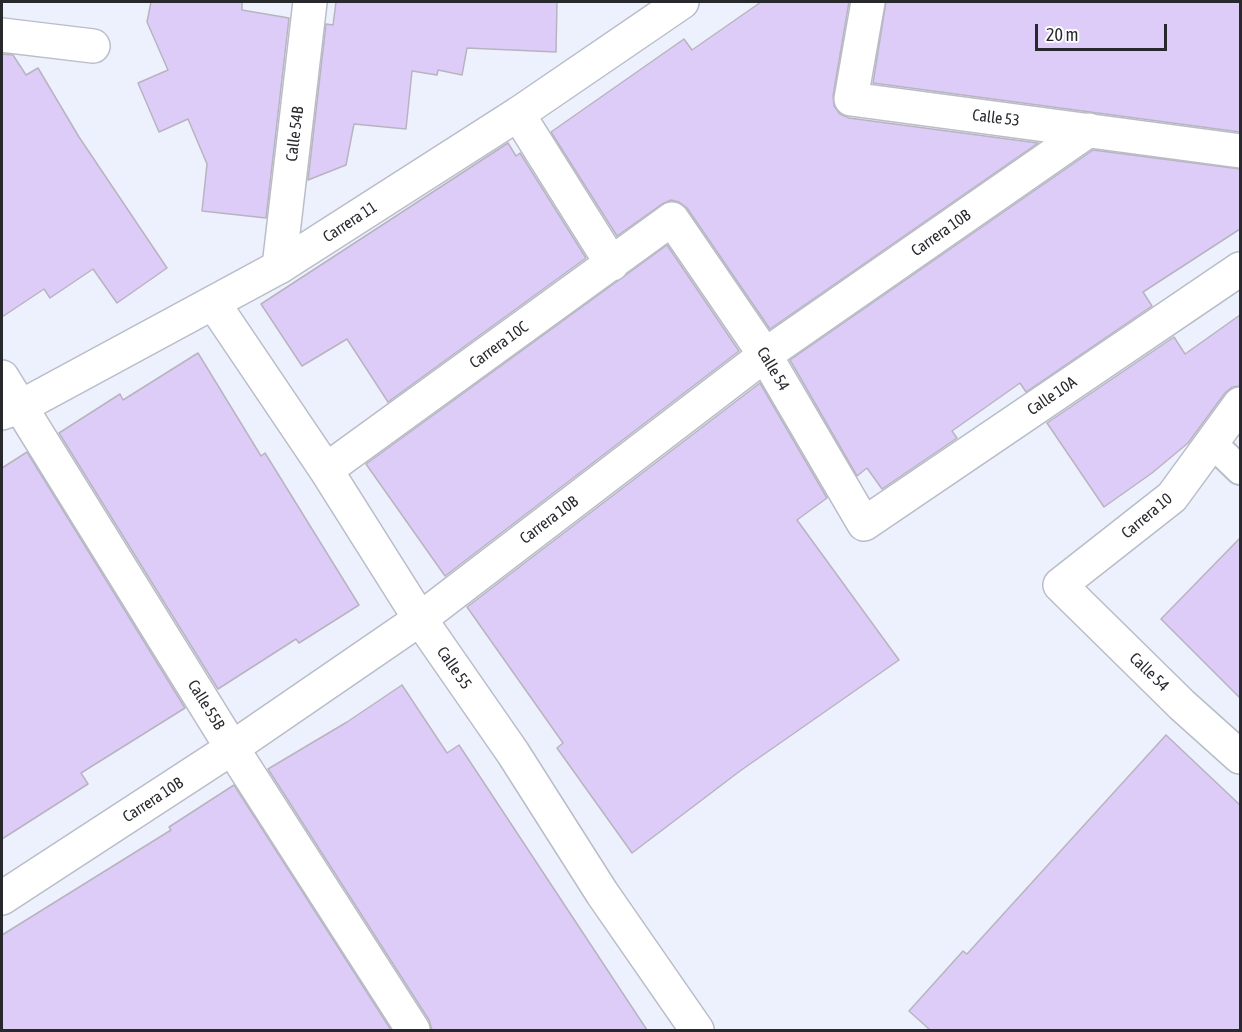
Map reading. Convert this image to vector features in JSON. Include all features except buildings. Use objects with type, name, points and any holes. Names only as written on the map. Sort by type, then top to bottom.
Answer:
[{"type":"street","name":"Calle 54B","points":[[279,267],[310,2]]},
{"type":"street","name":"Carrera 11","points":[[12,410],[214,304],[279,267],[518,114],[682,2]]},
{"type":"street","name":"Calle 53","points":[[868,2],[851,99],[1240,151]]},
{"type":"street","points":[[2,35],[93,46]]},
{"type":"street","points":[[518,114],[612,264]]},
{"type":"street","name":"Carrera 10B","points":[[2,898],[232,748],[420,619],[765,355],[1089,130]]},
{"type":"street","name":"Carrera 10C","points":[[326,470],[672,219]]},
{"type":"street","name":"Calle 54","points":[[672,219],[765,355],[864,524]]},
{"type":"street","name":"Calle 10A","points":[[864,524],[1240,268]]},
{"type":"street","name":"Calle 55","points":[[214,304],[326,470],[420,619],[513,753],[602,893],[697,1030]]},
{"type":"street","name":"Calle 55B","points":[[2,377],[12,410],[413,1030]]},
{"type":"street","name":"Carrera 10","points":[[1060,585],[1172,497],[1240,404]]},
{"type":"street","points":[[1211,442],[1240,470]]},
{"type":"street","name":"Calle 54","points":[[1060,585],[1182,705],[1240,757]]}]
